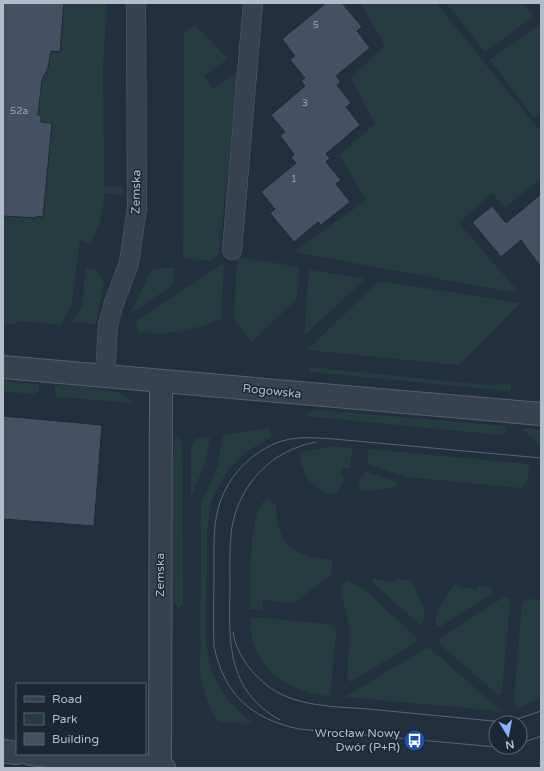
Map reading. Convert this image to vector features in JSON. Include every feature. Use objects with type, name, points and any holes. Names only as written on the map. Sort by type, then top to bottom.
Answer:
[{"type":"street","name":"Zemska","points":[[104,376],[108,325],[113,306],[129,263],[137,208],[136,3]]},
{"type":"street","points":[[232,250],[253,3]]},
{"type":"street","name":"Rogowska","points":[[3,367],[160,382],[541,414]]},
{"type":"street","name":"Zemska","points":[[160,382],[160,768]]},
{"type":"street","points":[[3,751],[16,753]]},
{"type":"street","points":[[40,755],[164,768]]},
{"type":"green space","points":[[3,3],[107,3],[103,69],[104,187],[124,187],[124,195],[105,193],[100,223],[90,244],[80,240],[72,304],[61,325],[18,321],[14,324],[3,323]]},
{"type":"green space","points":[[361,3],[436,3],[541,132],[541,178],[505,208],[492,193],[459,223],[516,289],[512,292],[294,252],[366,200],[339,155],[375,124],[351,77],[385,46]]},
{"type":"green space","points":[[446,3],[523,3],[534,16],[485,52]]},
{"type":"green space","points":[[541,23],[541,112],[534,118],[490,60]]},
{"type":"green space","points":[[195,25],[228,59],[204,76],[213,89],[238,72],[219,254],[210,261],[183,258],[184,32]]},
{"type":"green space","points":[[237,257],[299,267],[297,299],[251,342],[234,320]]},
{"type":"green space","points":[[224,263],[221,319],[180,332],[138,332],[136,321]]},
{"type":"green space","points":[[86,267],[97,270],[104,284],[96,324],[72,322],[82,307]]},
{"type":"green space","points":[[175,268],[173,285],[130,314],[152,269]]},
{"type":"green space","points":[[309,270],[365,279],[305,335],[306,303]]},
{"type":"green space","points":[[379,281],[520,303],[459,365],[307,350]]},
{"type":"green space","points":[[310,367],[485,385],[511,384],[511,391],[309,372]]},
{"type":"green space","points":[[3,381],[39,384],[39,391],[33,394],[3,391]]},
{"type":"green space","points":[[55,385],[108,390],[126,397],[134,403],[58,397],[55,395]]},
{"type":"green space","points":[[318,410],[506,426],[506,433],[502,435],[305,416],[308,412]]},
{"type":"green space","points":[[270,428],[272,437],[244,454],[232,466],[219,485],[212,500],[209,512],[207,535],[206,613],[206,641],[208,655],[211,668],[219,687],[237,710],[253,724],[218,722],[206,698],[200,671],[201,504],[218,465],[223,435]]},
{"type":"green space","points":[[523,428],[541,430],[541,445],[525,432]]},
{"type":"green space","points":[[175,437],[178,437],[182,443],[183,605],[180,605],[180,609],[174,602],[173,461]]},
{"type":"green space","points":[[210,437],[206,461],[191,498],[191,446],[195,439]]},
{"type":"green space","points":[[332,446],[352,448],[350,468],[343,468],[341,471],[344,479],[336,495],[321,490],[310,481],[303,468],[299,453]]},
{"type":"green space","points":[[368,449],[529,464],[527,483],[521,488],[408,477],[371,466],[367,460]]},
{"type":"green space","points":[[367,472],[396,482],[398,486],[374,491],[359,490],[360,480]]},
{"type":"green space","points":[[268,499],[276,506],[277,519],[284,539],[298,552],[308,556],[332,560],[331,576],[293,603],[263,600],[262,610],[250,609],[253,531],[256,516],[261,504]]},
{"type":"green space","points":[[375,577],[376,580],[396,582],[397,579],[412,581],[425,610],[422,625],[373,583],[372,579]]},
{"type":"green space","points":[[348,580],[365,590],[417,638],[416,642],[351,682],[347,678],[350,628],[341,593],[342,583]]},
{"type":"green space","points":[[457,584],[457,587],[477,589],[478,586],[490,587],[493,591],[491,594],[441,626],[437,626],[435,622],[439,607],[453,586]]},
{"type":"green space","points":[[504,597],[509,599],[510,603],[502,692],[499,696],[440,644],[439,639]]},
{"type":"green space","points":[[526,599],[541,600],[541,697],[516,709],[514,696],[522,603]]},
{"type":"green space","points":[[251,617],[328,624],[334,627],[336,632],[330,696],[314,694],[299,689],[272,673],[255,649],[251,634]]},
{"type":"green space","points":[[426,648],[432,650],[501,711],[345,697]]},
{"type":"building","points":[[3,3],[64,3],[60,52],[51,51],[48,68],[42,80],[38,115],[41,115],[41,122],[52,123],[43,217],[3,216]]},
{"type":"building","points":[[326,3],[342,3],[362,27],[357,31],[370,48],[336,76],[341,82],[337,85],[351,103],[346,107],[360,125],[326,154],[330,158],[326,162],[341,180],[336,184],[350,202],[321,225],[318,222],[294,242],[270,213],[275,209],[261,192],[296,163],[291,158],[294,154],[280,136],[285,132],[271,115],[305,86],[301,81],[305,78],[290,60],[295,56],[282,39]]},
{"type":"building","points":[[541,194],[541,267],[521,240],[501,257],[472,222],[492,206],[506,223]]},
{"type":"building","points":[[3,416],[102,425],[94,526],[3,519]]},
{"type":"tram line","points":[[488,746],[299,729],[282,725],[267,719],[243,702],[233,691],[225,678],[214,646],[214,547],[216,517],[227,487],[241,467],[260,451],[288,439],[334,439],[541,458]]},
{"type":"tram line","points":[[280,720],[262,708],[249,694],[240,679],[234,663],[230,627],[230,542],[236,511],[242,496],[260,471],[285,452],[316,442]]},
{"type":"tram line","points":[[233,632],[239,652],[251,670],[267,685],[295,700],[326,706],[493,721],[517,719],[541,711]]},
{"type":"tram line","points":[[528,741],[541,736]]},
{"type":"place","name":"Wrocław Nowy Dwór (P+R)","points":[[415,740]]}]
